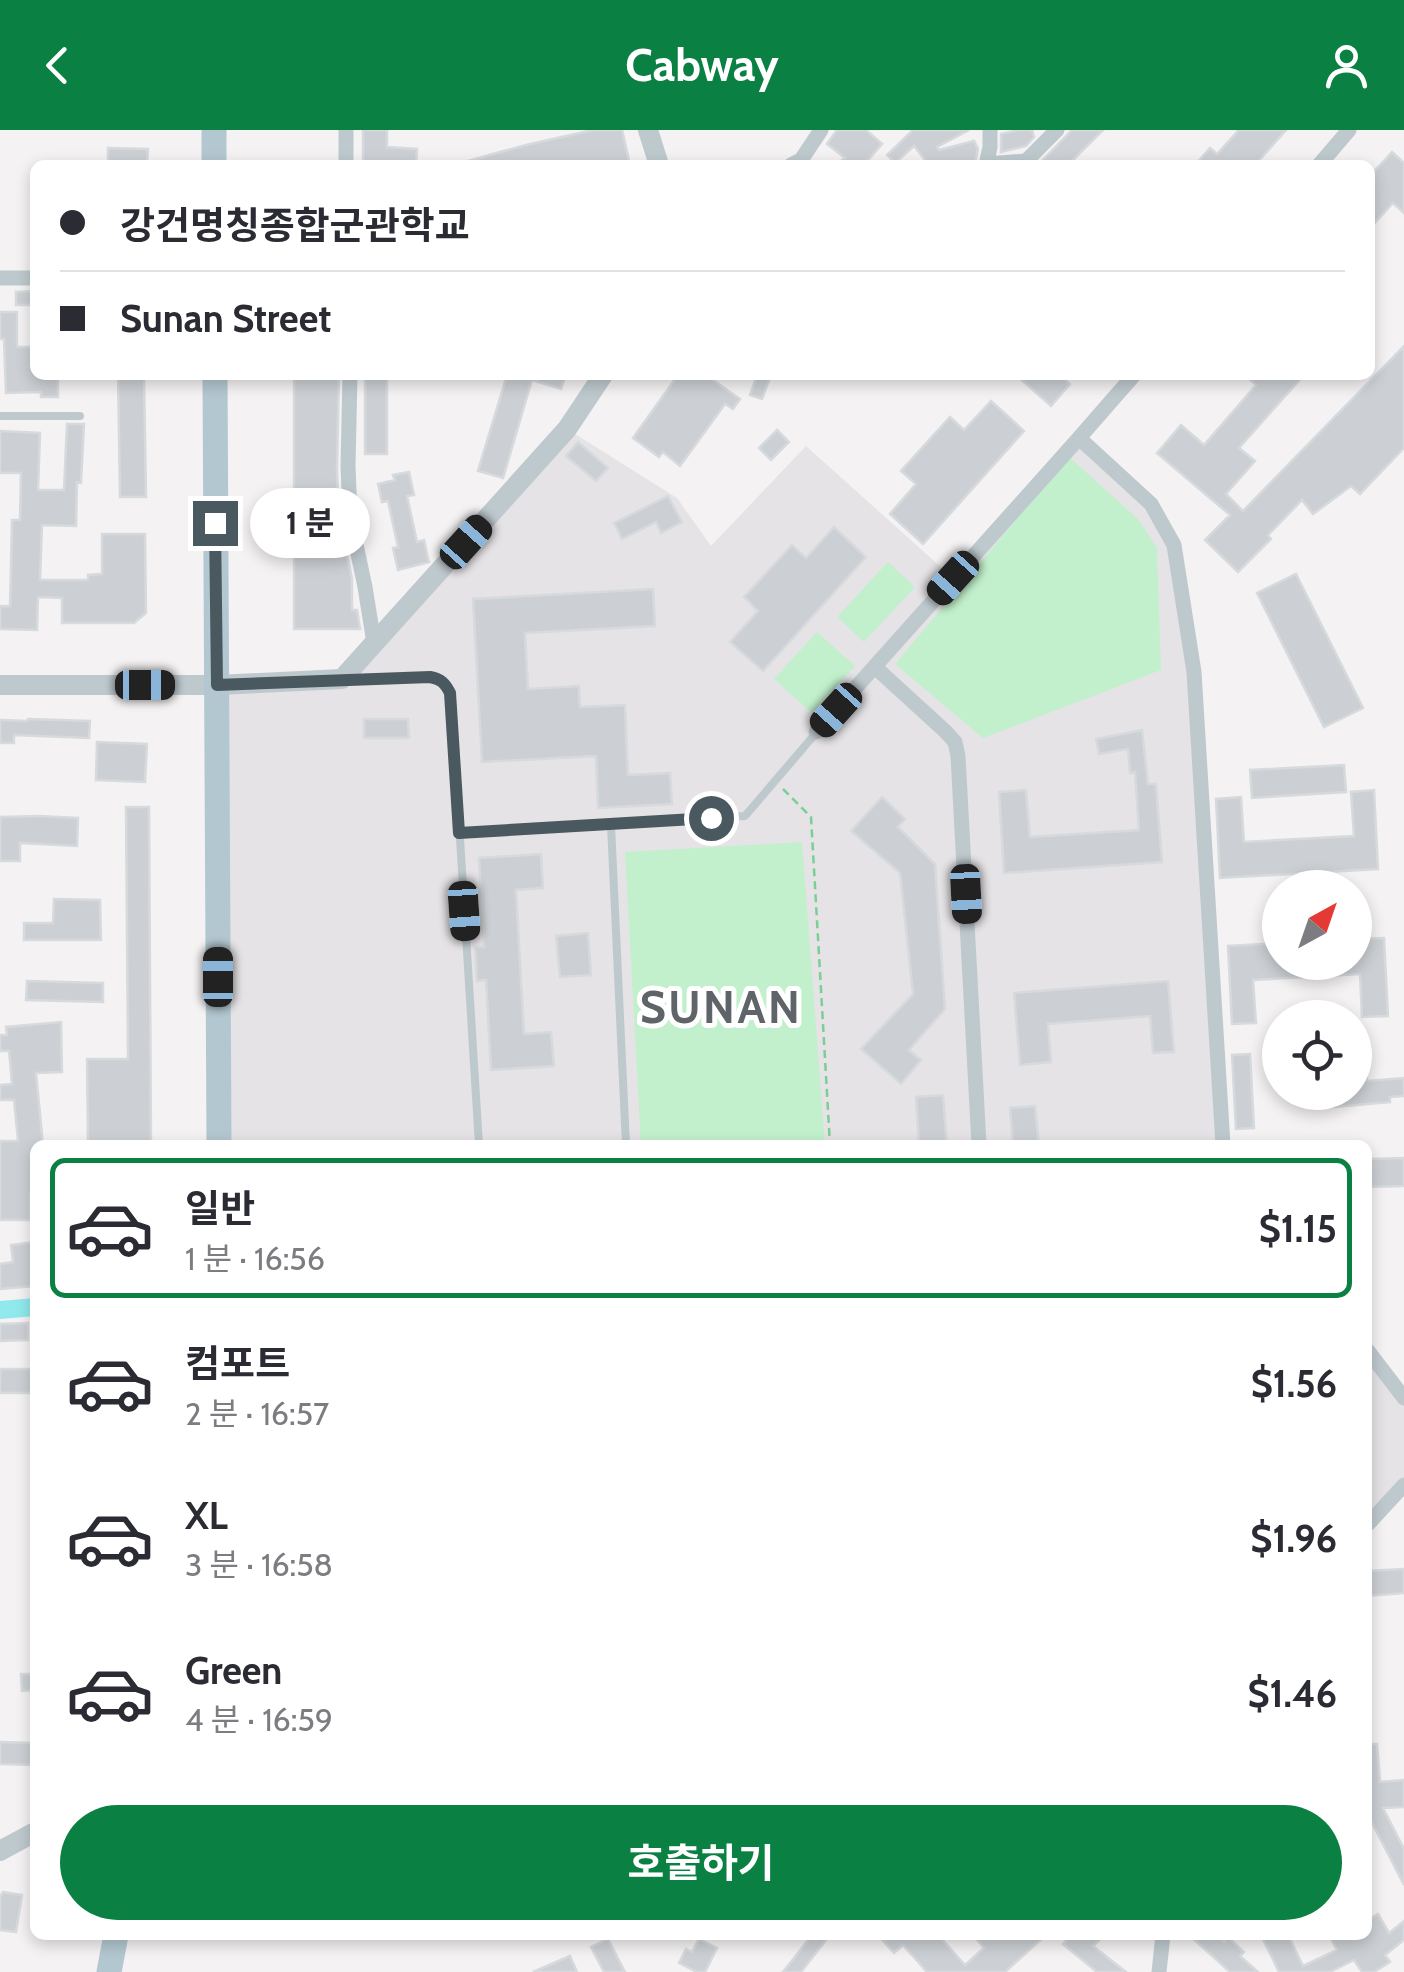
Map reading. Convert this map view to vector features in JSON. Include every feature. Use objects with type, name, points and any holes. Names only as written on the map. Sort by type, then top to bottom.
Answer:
[{"type":"main road","points":[[214,130],[214,160]]},
{"type":"main road","points":[[215,380],[219,1140]]},
{"type":"main road","points":[[109,1972],[115,1940]]},
{"type":"street","points":[[346,130],[346,160]]},
{"type":"street","points":[[648,130],[657,160]]},
{"type":"street","points":[[801,160],[821,130]]},
{"type":"street","points":[[987,160],[990,130]]},
{"type":"street","points":[[1027,160],[1057,130]]},
{"type":"street","points":[[1323,160],[1350,130]]},
{"type":"street","points":[[0,278],[30,278]]},
{"type":"street","points":[[350,380],[350,516],[374,644]]},
{"type":"street","points":[[0,685],[217,685],[342,679],[566,429],[600,380]]},
{"type":"street","points":[[816,732],[1130,380]]},
{"type":"street","points":[[1079,438],[1150,504],[1174,545],[1194,672],[1223,1140]]},
{"type":"street","points":[[874,667],[955,742],[979,1140]]},
{"type":"street","points":[[1372,1356],[1404,1398]]},
{"type":"street","points":[[1372,1520],[1404,1486]]},
{"type":"street","points":[[0,1852],[30,1835]]},
{"type":"street","points":[[1160,1972],[1163,1940]]},
{"type":"lane","points":[[0,416],[80,416]]},
{"type":"lane","points":[[342,679],[430,677],[440,679],[450,693],[478,1140]]},
{"type":"lane","points":[[459,833],[745,816],[816,732]]},
{"type":"lane","points":[[611,825],[626,1140]]},
{"type":"path","points":[[774,781],[811,817],[830,1140]]},
{"type":"shaded area","points":[[567,429],[677,498],[711,546],[806,446],[953,578],[1079,438],[1151,504],[1174,545],[1194,672],[1223,1140],[219,1140],[217,685],[342,679]]},
{"type":"shaded area","points":[[1372,1356],[1404,1398],[1404,1485],[1372,1520]]},
{"type":"green space","points":[[1069,457],[1138,519],[1157,548],[1161,670],[983,738],[895,664]]},
{"type":"green space","points":[[888,562],[915,587],[864,642],[837,617]]},
{"type":"green space","points":[[817,632],[855,666],[812,713],[774,679]]},
{"type":"green space","points":[[802,842],[825,1140],[641,1140],[625,852]]},
{"type":"building","points":[[363,130],[387,130],[387,147],[417,149],[416,160],[363,160]]},
{"type":"building","points":[[593,130],[622,130],[629,160],[472,160]]},
{"type":"building","points":[[837,130],[866,130],[882,144],[868,160],[842,160],[845,158],[827,144]]},
{"type":"building","points":[[913,130],[969,130],[937,147],[939,150],[974,141],[978,149],[976,160],[925,160],[914,146],[898,160],[887,155]]},
{"type":"building","points":[[1032,130],[1034,137],[1026,146],[1001,152],[1001,134]]},
{"type":"building","points":[[1072,130],[1103,130],[1073,160],[1043,160]]},
{"type":"building","points":[[1239,130],[1286,130],[1259,160],[1199,160],[1210,148],[1217,154]]},
{"type":"building","points":[[108,148],[148,149],[147,160],[108,160]]},
{"type":"building","points":[[1392,152],[1404,163],[1404,213],[1393,203],[1375,223],[1375,171]]},
{"type":"building","points":[[30,291],[30,305],[16,305],[16,292]]},
{"type":"building","points":[[0,312],[17,312],[17,347],[30,347],[30,380],[58,380],[58,397],[41,397],[41,392],[6,393],[4,339],[0,339]]},
{"type":"building","points":[[1404,346],[1404,448],[1360,494],[1351,486],[1313,514],[1302,500],[1238,572],[1205,540],[1230,515],[1157,453],[1181,425],[1204,445],[1256,385],[1250,380],[1300,380],[1239,448],[1255,461],[1226,494],[1243,511]]},
{"type":"building","points":[[118,380],[144,380],[146,497],[120,497]]},
{"type":"building","points":[[294,380],[339,380],[339,541],[344,541],[352,579],[352,610],[357,610],[360,629],[294,629]]},
{"type":"building","points":[[365,380],[387,380],[387,454],[365,454]]},
{"type":"building","points":[[505,380],[532,380],[503,478],[478,471]]},
{"type":"building","points":[[532,380],[564,380],[561,389]]},
{"type":"building","points":[[674,380],[713,380],[740,399],[733,409],[725,404],[680,466],[663,452],[659,457],[633,438]]},
{"type":"building","points":[[755,380],[769,380],[762,399],[750,395]]},
{"type":"building","points":[[1022,380],[1066,380],[1070,384],[1051,406]]},
{"type":"building","points":[[991,401],[1024,431],[923,544],[890,514],[916,484],[901,471],[950,417],[964,430]]},
{"type":"building","points":[[67,424],[84,424],[76,526],[42,525],[40,580],[88,580],[88,575],[102,574],[102,534],[145,534],[146,613],[134,623],[62,623],[62,598],[38,597],[37,630],[0,629],[0,606],[10,606],[12,520],[20,520],[21,473],[0,473],[0,431],[40,433],[38,490],[64,490]]},
{"type":"building","points":[[777,430],[789,442],[771,460],[759,448]]},
{"type":"building","points":[[578,442],[608,468],[596,481],[566,456]]},
{"type":"building","points":[[409,472],[414,495],[407,496],[417,542],[424,540],[429,562],[398,570],[393,548],[398,547],[388,501],[382,502],[378,484]]},
{"type":"building","points":[[668,496],[682,522],[661,533],[656,522],[622,539],[614,523]]},
{"type":"building","points":[[834,527],[866,557],[763,671],[730,642],[758,611],[744,597],[792,545],[806,558]]},
{"type":"building","points":[[1296,574],[1363,708],[1324,727],[1257,593]]},
{"type":"building","points":[[653,589],[655,626],[525,633],[528,689],[579,686],[580,707],[625,705],[628,775],[670,773],[672,804],[598,808],[596,756],[482,762],[473,599]]},
{"type":"building","points":[[364,719],[408,719],[409,738],[364,738]]},
{"type":"building","points":[[0,720],[90,721],[89,738],[14,735],[14,743],[0,743]]},
{"type":"building","points":[[1142,730],[1148,784],[1156,784],[1162,862],[1004,873],[999,792],[1026,790],[1030,837],[1139,830],[1135,772],[1130,773],[1128,749],[1099,754],[1096,739]]},
{"type":"building","points":[[97,742],[147,744],[145,782],[96,780]]},
{"type":"building","points":[[1344,765],[1346,792],[1252,798],[1250,770]]},
{"type":"building","points":[[1374,790],[1378,869],[1262,870],[1262,876],[1220,878],[1216,799],[1241,797],[1244,842],[1354,836],[1351,792]]},
{"type":"building","points":[[882,797],[905,819],[898,827],[935,864],[945,1009],[909,1050],[921,1060],[901,1084],[861,1049],[913,994],[900,873],[851,831]]},
{"type":"building","points":[[126,807],[149,807],[151,1140],[88,1140],[87,1059],[128,1059]]},
{"type":"building","points":[[0,817],[78,818],[77,846],[20,843],[20,861],[0,861]]},
{"type":"building","points":[[541,854],[543,888],[516,890],[524,1034],[551,1032],[554,1066],[491,1070],[486,980],[477,981],[475,947],[484,947],[479,858]]},
{"type":"building","points":[[54,899],[100,900],[101,940],[24,940],[24,923],[53,923]]},
{"type":"building","points":[[588,933],[591,975],[560,977],[556,936]]},
{"type":"building","points":[[1372,938],[1384,938],[1388,1016],[1372,1017],[1372,1000],[1361,1000],[1360,980],[1372,980]]},
{"type":"building","points":[[1262,944],[1262,979],[1253,980],[1256,1023],[1232,1024],[1228,946]]},
{"type":"building","points":[[27,981],[103,983],[103,1002],[26,1000]]},
{"type":"building","points":[[1168,981],[1174,1052],[1153,1053],[1150,1016],[1048,1024],[1051,1062],[1020,1065],[1014,993]]},
{"type":"building","points":[[61,1022],[62,1072],[36,1073],[43,1140],[30,1140],[30,1220],[0,1220],[0,1141],[18,1141],[14,1100],[0,1100],[0,1085],[12,1084],[9,1051],[0,1051],[0,1035],[7,1035],[6,1027]]},
{"type":"building","points":[[1250,1054],[1254,1128],[1236,1129],[1232,1055]]},
{"type":"building","points":[[1404,1078],[1404,1096],[1390,1097],[1390,1102],[1372,1104],[1372,1081]]},
{"type":"building","points":[[943,1095],[947,1140],[919,1140],[916,1097]]},
{"type":"building","points":[[1035,1106],[1038,1140],[1013,1140],[1010,1108]]},
{"type":"building","points":[[1404,1158],[1404,1186],[1372,1187],[1372,1159]]},
{"type":"building","points":[[30,1243],[30,1286],[0,1289],[0,1264],[13,1262],[11,1245]]},
{"type":"building","points":[[28,1323],[28,1340],[0,1341],[0,1324]]},
{"type":"building","points":[[0,1369],[30,1369],[30,1393],[0,1393]]},
{"type":"building","points":[[1404,1569],[1404,1593],[1372,1596],[1372,1571]]},
{"type":"building","points":[[21,1674],[30,1674],[30,1690],[22,1691]]},
{"type":"building","points":[[0,1742],[30,1743],[30,1765],[0,1764]]},
{"type":"building","points":[[1372,1744],[1377,1744],[1380,1782],[1404,1780],[1404,1807],[1383,1808],[1404,1849],[1404,1885],[1372,1823]]},
{"type":"building","points":[[3,1892],[22,1895],[16,1932],[0,1930]]},
{"type":"building","points":[[1378,1914],[1389,1933],[1404,1921],[1404,1940],[1385,1955],[1390,1962],[1374,1972],[1362,1972],[1354,1960],[1330,1972],[1279,1972],[1263,1940],[1290,1940],[1303,1966],[1337,1950],[1332,1940],[1372,1940],[1372,1918]]},
{"type":"building","points":[[609,1940],[625,1972],[604,1972],[591,1947]]},
{"type":"building","points":[[698,1940],[717,1948],[705,1972],[679,1963],[686,1949],[692,1952]]},
{"type":"building","points":[[808,1940],[826,1940],[801,1972],[783,1972]]},
{"type":"building","points":[[882,1940],[942,1940],[965,1965],[984,1948],[977,1940],[1040,1940],[1005,1972],[927,1972],[903,1945],[894,1953]]},
{"type":"building","points":[[1067,1940],[1100,1940],[1093,1946],[1126,1972],[1097,1972],[1063,1944]]},
{"type":"building","points":[[1195,1940],[1231,1940],[1244,1952],[1240,1956],[1258,1972],[1230,1972]]},
{"type":"building","points":[[570,1956],[577,1972],[533,1972]]},
{"type":"waterway","points":[[0,1310],[30,1307]]},
{"type":"district","name":"SUNAN","points":[[721,1007]]},
{"type":"route","points":[[215,523],[217,685],[440,679],[450,693],[459,833],[711,818]]}]
